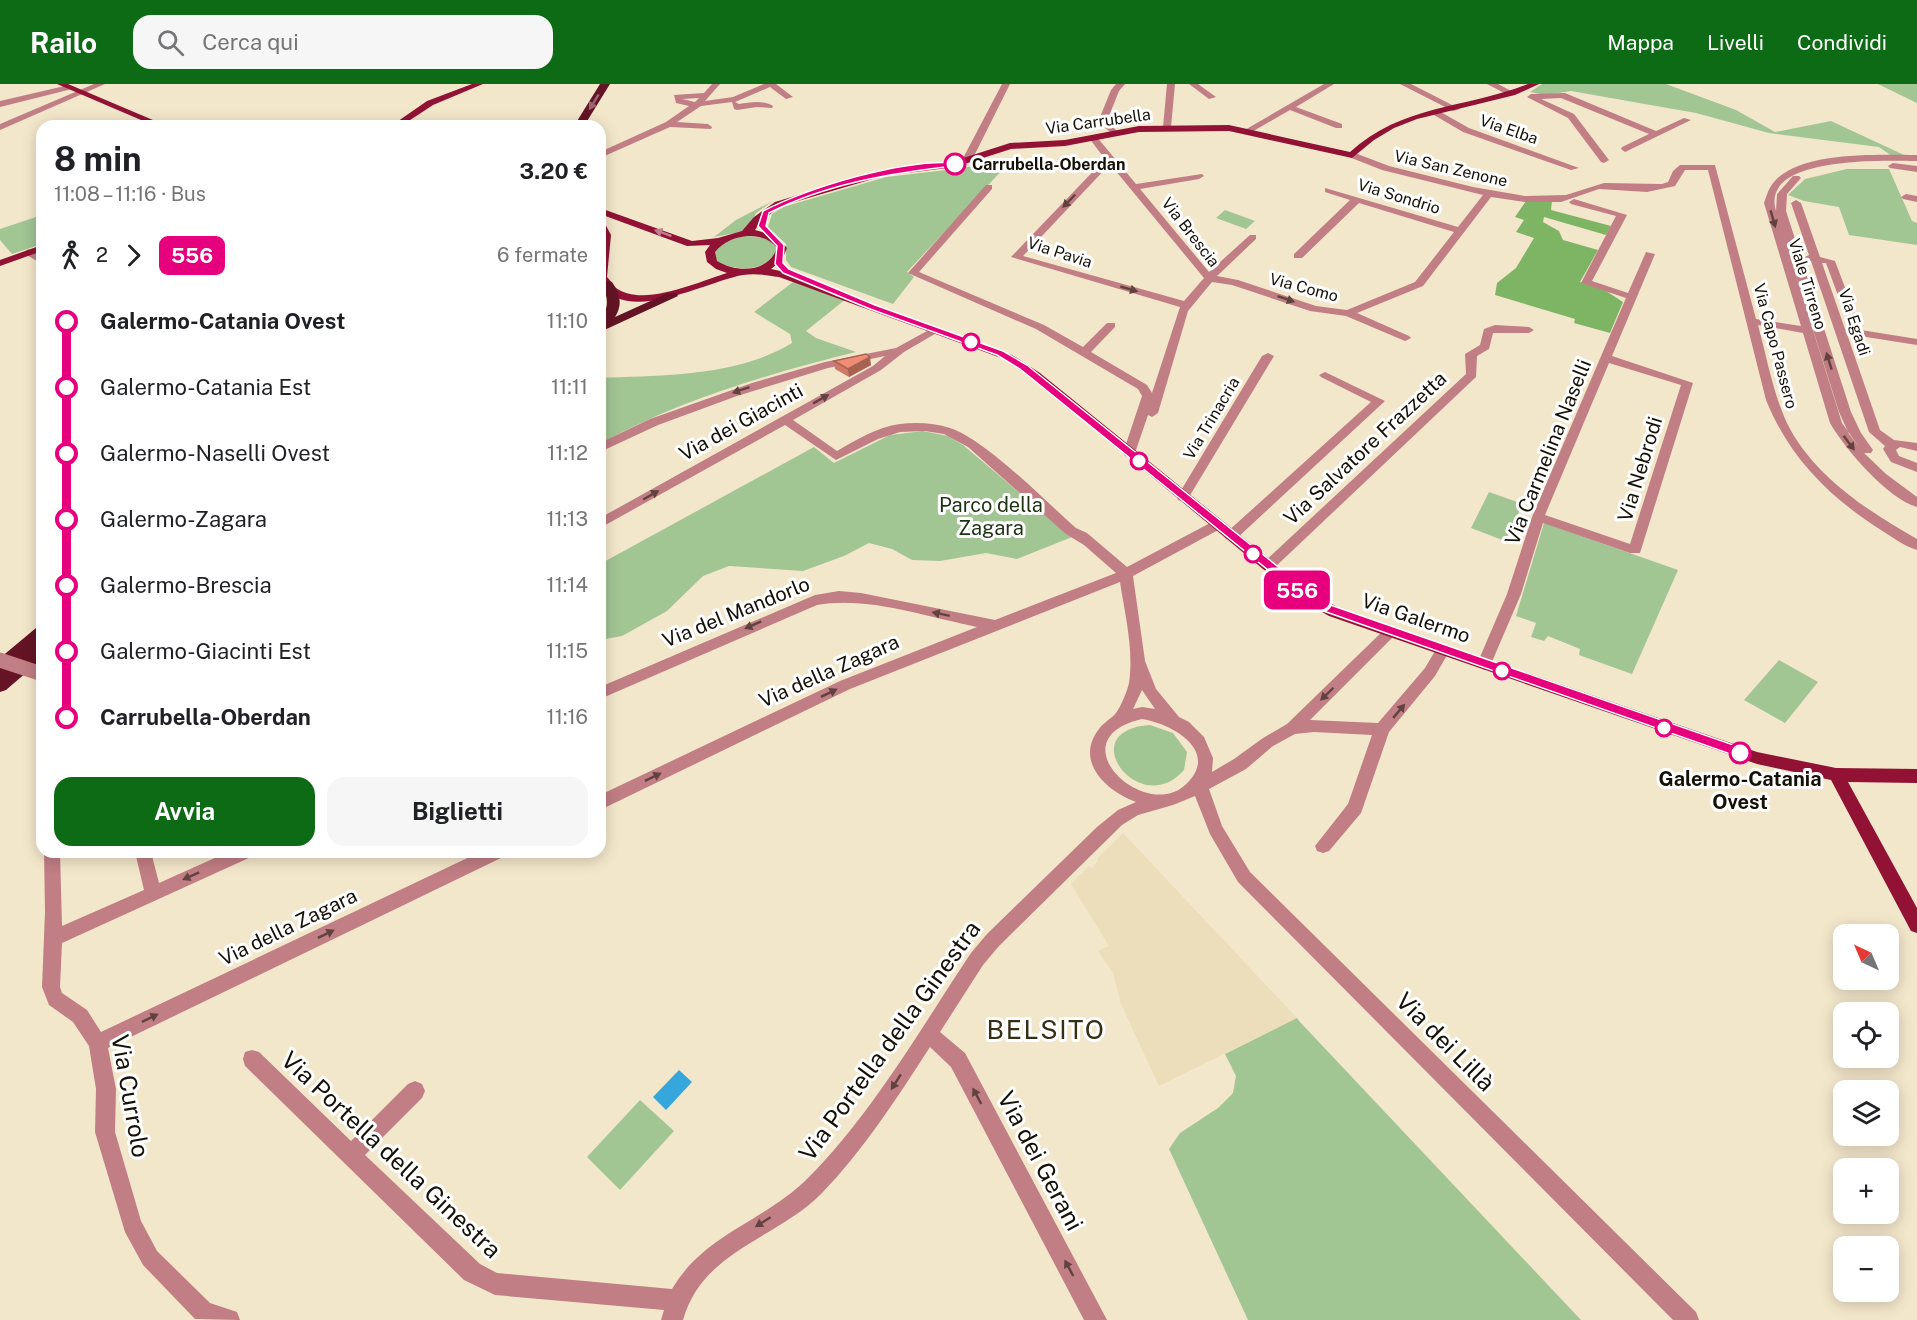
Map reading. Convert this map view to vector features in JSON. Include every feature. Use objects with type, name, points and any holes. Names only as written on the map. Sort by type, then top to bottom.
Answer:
[{"type":"highway","points":[[583,120],[605,84]]},
{"type":"highway","points":[[606,318],[615,305],[615,298],[608,285]]},
{"type":"highway","points":[[606,325],[672,296]]},
{"type":"highway","points":[[0,668],[36,636]]},
{"type":"highway","points":[[0,685],[36,654]]},
{"type":"main road","points":[[404,120],[430,103],[479,84]]},
{"type":"main road","points":[[1352,155],[1386,127],[1515,92],[1535,84]]},
{"type":"main road","points":[[65,86],[149,120]]},
{"type":"main road","name":"Via Carrubella","points":[[765,212],[790,200],[882,173],[966,162],[1010,146],[1059,144],[1115,133],[1167,127],[1215,127],[1247,131],[1352,155]]},
{"type":"main road","points":[[744,234],[765,212]]},
{"type":"main road","points":[[765,212],[762,226],[782,248],[778,264],[786,271],[873,307]]},
{"type":"main road","points":[[606,213],[691,244],[719,241],[744,234],[770,237]]},
{"type":"main road","points":[[719,241],[710,252],[712,262],[722,268],[741,272]]},
{"type":"main road","points":[[0,263],[36,250]]},
{"type":"main road","points":[[758,270],[778,259]]},
{"type":"main road","points":[[606,281],[608,285],[636,297],[672,296],[710,280],[758,270],[774,272],[873,307]]},
{"type":"main road","name":"Via Galermo","points":[[873,307],[1000,353],[1024,367],[1319,605],[1707,743],[1791,766],[1836,774],[1917,776]]},
{"type":"main road","points":[[1836,774],[1917,925]]},
{"type":"street","points":[[0,126],[101,84]]},
{"type":"street","points":[[606,152],[669,124],[697,104],[714,84]]},
{"type":"street","points":[[735,98],[751,88],[765,84]]},
{"type":"street","points":[[707,95],[677,97],[679,100],[697,104],[735,98],[771,84],[789,97]]},
{"type":"street","points":[[966,162],[1006,84]]},
{"type":"street","points":[[1115,133],[1102,122],[1115,90],[1121,84]]},
{"type":"street","points":[[1167,127],[1170,84]]},
{"type":"street","points":[[1192,84],[1212,98]]},
{"type":"street","points":[[1247,131],[1330,84]]},
{"type":"street","points":[[1404,84],[1456,109]]},
{"type":"street","points":[[1491,84],[1531,97],[1571,116],[1604,160]]},
{"type":"street","points":[[0,104],[65,86]]},
{"type":"street","points":[[1531,97],[1562,95],[1656,134]]},
{"type":"street","points":[[735,98],[737,107],[757,104],[769,106]]},
{"type":"street","points":[[1289,107],[1340,126]]},
{"type":"street","name":"Via Elba","points":[[1437,113],[1466,130],[1574,168]]},
{"type":"street","points":[[1625,149],[1687,120]]},
{"type":"street","points":[[669,124],[708,127]]},
{"type":"street","points":[[606,159],[637,143],[645,136]]},
{"type":"street","name":"Via Brescia","points":[[1093,138],[1209,279],[1185,305],[1159,395],[1132,456]]},
{"type":"street","name":"Via San Zenone","points":[[1352,155],[1398,172],[1488,195],[1526,200],[1572,198],[1601,186],[1660,188],[1672,184],[1678,171],[1683,167],[1712,167]]},
{"type":"street","name":"Viale Tirreno","points":[[1917,158],[1824,166],[1788,174],[1771,190],[1769,202],[1806,327],[1840,429],[1857,453],[1889,483],[1917,503]]},
{"type":"street","name":"Via Pavia","points":[[1110,159],[1016,257],[1185,305]]},
{"type":"street","name":"Viale Tirreno","points":[[1917,169],[1860,165],[1824,166],[1794,180],[1782,194],[1781,211],[1845,411],[1855,434],[1872,456],[1917,493]]},
{"type":"street","name":"Via Capo Passero","points":[[1712,167],[1777,415],[1794,445],[1841,495],[1883,525],[1917,545]]},
{"type":"street","points":[[1134,187],[1199,176]]},
{"type":"street","points":[[989,187],[913,273],[1040,327],[1143,387],[1148,396],[1132,456]]},
{"type":"street","name":"Via Sondrio","points":[[1328,190],[1460,231]]},
{"type":"street","name":"Via Como","points":[[1209,279],[1234,282],[1314,309],[1348,313],[1419,284],[1488,195]]},
{"type":"street","points":[[1906,197],[1917,199]]},
{"type":"street","points":[[1298,256],[1357,199]]},
{"type":"street","points":[[1574,202],[1622,215],[1586,283],[1632,297]]},
{"type":"street","name":"Via Egadi","points":[[1796,203],[1875,432],[1892,445],[1891,454],[1895,459],[1917,468]]},
{"type":"street","points":[[1209,279],[1253,237]]},
{"type":"street","points":[[29,252],[36,257]]},
{"type":"street","name":"Via Carmelina Naselli","points":[[1484,664],[1514,594],[1538,517],[1650,254]]},
{"type":"street","points":[[1784,254],[1830,261],[1857,333]]},
{"type":"street","points":[[1348,313],[1405,338]]},
{"type":"street","points":[[1751,321],[1819,327],[1917,342]]},
{"type":"street","points":[[1085,352],[1111,325]]},
{"type":"street","name":"Via Salvatore Frazzetta","points":[[1268,566],[1472,375],[1471,354],[1485,347],[1488,331],[1496,328],[1529,330]]},
{"type":"street","name":"Via dei Giacinti","points":[[606,521],[877,368],[900,350],[936,329]]},
{"type":"street","name":"Via dei Giacinti","points":[[606,445],[653,421],[755,386],[858,357],[900,350]]},
{"type":"street","name":"Via Trinacria","points":[[1183,497],[1268,356]]},
{"type":"street","name":"Via Nebrodi","points":[[1538,517],[1635,550],[1687,383],[1606,358]]},
{"type":"street","points":[[1231,536],[1378,400],[1324,375]]},
{"type":"street","points":[[1832,409],[1845,411]]},
{"type":"street","points":[[784,419],[836,456],[874,436],[899,428],[925,427],[946,431],[972,444],[1016,482],[1040,499],[1071,531],[1089,542],[1128,586],[1138,660],[1136,686],[1120,719],[1103,734],[1098,756],[1107,778],[1117,787],[1129,795],[1157,801]]},
{"type":"street","points":[[1892,445],[1906,444],[1917,447]]},
{"type":"street","points":[[1081,594],[1103,591],[1120,594],[1128,586],[1217,525]]},
{"type":"street","points":[[1081,594],[1128,586]]},
{"type":"street","name":"Via della Zagara","points":[[606,800],[845,685],[1081,594]]},
{"type":"street","name":"Via del Mandorlo","points":[[606,690],[815,600],[839,596],[861,598],[998,626]]},
{"type":"street","points":[[1109,826],[1142,806],[1198,781],[1221,775],[1292,728],[1392,631]]},
{"type":"street","points":[[1323,846],[1355,808],[1382,729],[1430,672],[1443,650]]},
{"type":"street","points":[[0,660],[36,672]]},
{"type":"street","points":[[1138,660],[1150,692],[1172,719],[1194,734],[1204,755],[1198,781]]},
{"type":"street","points":[[1120,719],[1146,714],[1172,719]]},
{"type":"street","points":[[1292,728],[1314,726],[1382,729]]},
{"type":"street","name":"Via dei Lillà","points":[[1198,781],[1203,800],[1229,854],[1245,878],[1688,1320]]},
{"type":"street","points":[[1109,826],[1119,808],[1117,787]]},
{"type":"street","name":"Via Portella della Ginestra","points":[[672,1320],[686,1284],[705,1262],[799,1199],[817,1183],[883,1102],[977,959],[993,940],[1109,826]]},
{"type":"street","name":"Via Currolo","points":[[52,858],[51,987],[55,999],[80,1016],[98,1043],[106,1089],[105,1132],[132,1225],[150,1258],[203,1311],[229,1320]]},
{"type":"street","points":[[144,858],[153,894]]},
{"type":"street","points":[[52,939],[232,858]]},
{"type":"street","name":"Via della Zagara","points":[[98,1043],[484,858]]},
{"type":"street","name":"Via dei Gerani","points":[[928,1034],[958,1060],[1096,1320]]},
{"type":"street","name":"Via Portella della Ginestra","points":[[252,1059],[472,1272],[495,1284],[678,1300]]},
{"type":"street","points":[[351,1155],[415,1090]]},
{"type":"shaded area","points":[[1123,833],[1297,1018],[1159,1086],[1121,1004],[1113,973],[1098,951],[1109,946],[1071,884],[1089,866],[1092,868],[1098,861],[1097,859]]},
{"type":"green space","points":[[1542,84],[1666,84],[1736,110],[1775,132],[1831,121],[1904,155],[1892,156],[1879,147],[1769,133],[1696,113],[1571,91],[1546,95],[1530,92]]},
{"type":"green space","points":[[1878,84],[1917,84],[1917,103]]},
{"type":"green space","points":[[998,158],[1006,166],[907,272],[914,277],[893,304],[791,267],[786,260],[786,244],[768,227],[772,214],[783,207],[886,177],[964,168]]},
{"type":"green space","points":[[1847,169],[1889,169],[1912,221],[1917,223],[1917,245],[1849,235],[1839,207],[1804,201],[1788,195],[1805,179]]},
{"type":"green space","points":[[773,201],[756,213],[748,228],[741,232],[714,237],[736,220]]},
{"type":"green space","points":[[1526,201],[1552,201],[1551,210],[1611,226],[1606,235],[1544,217],[1543,222],[1559,231],[1563,240],[1598,250],[1580,282],[1606,291],[1623,302],[1610,333],[1574,323],[1575,319],[1495,295],[1497,283],[1516,268],[1534,238],[1516,232],[1524,220],[1515,217]]},
{"type":"green space","points":[[1225,210],[1255,221],[1246,229],[1216,218]]},
{"type":"green space","points":[[36,217],[36,246],[12,254],[0,240],[0,229]]},
{"type":"green space","points":[[744,236],[768,240],[777,250],[771,258],[758,267],[742,268],[717,263],[712,253],[721,243]]},
{"type":"green space","points":[[793,282],[846,299],[806,331],[816,338],[856,352],[725,390],[660,414],[606,441],[606,378],[674,375],[723,368],[770,354],[792,343],[790,334],[754,312]]},
{"type":"green space","name":"Parco della Zagara","points":[[923,431],[948,436],[963,445],[1072,537],[1017,559],[986,553],[940,561],[912,560],[892,549],[869,543],[844,556],[803,571],[729,566],[703,576],[667,611],[622,636],[606,639],[606,561],[814,447],[834,463],[890,435]]},
{"type":"green space","points":[[1489,492],[1523,504],[1505,541],[1471,528]]},
{"type":"green space","points":[[1544,523],[1678,570],[1632,674],[1579,655],[1580,649],[1548,636],[1544,641],[1531,637],[1536,623],[1516,616]]},
{"type":"green space","points":[[1779,660],[1818,682],[1785,723],[1744,700]]},
{"type":"green space","points":[[1150,725],[1173,733],[1187,752],[1184,770],[1167,783],[1149,785],[1133,779],[1121,768],[1114,755],[1116,741],[1127,730]]},
{"type":"green space","points":[[1297,1018],[1581,1320],[1248,1320],[1169,1149],[1180,1133],[1218,1108],[1233,1093],[1236,1076],[1225,1054]]},
{"type":"green space","points":[[640,1100],[674,1131],[620,1190],[587,1157]]},
{"type":"water","points":[[679,1070],[692,1082],[666,1110],[653,1097]]},
{"type":"building","points":[[866,354],[870,357],[848,369],[834,361]]},
{"type":"bus line","name":"556","points":[[955,164],[882,173],[777,204],[765,212],[762,226],[770,237],[781,245],[782,252],[778,264],[786,271],[844,293],[873,307],[1000,353],[1024,367],[1319,605],[1612,710],[1740,753]]},
{"type":"place","name":"Carrubella-Oberdan","points":[[955,164]]},
{"type":"place","name":"Galermo-Catania Ovest","points":[[1740,753]]},
{"type":"district","name":"BELSITO","points":[[1046,1030]]}]
